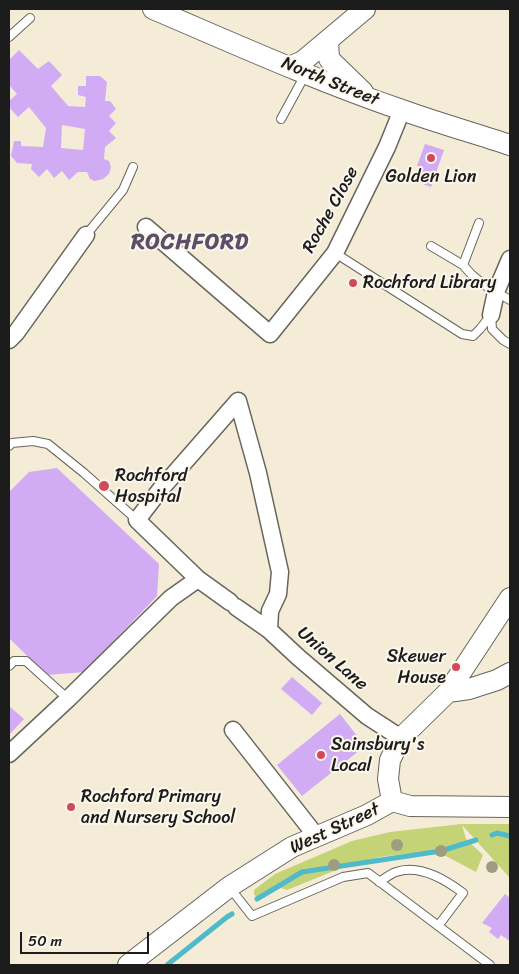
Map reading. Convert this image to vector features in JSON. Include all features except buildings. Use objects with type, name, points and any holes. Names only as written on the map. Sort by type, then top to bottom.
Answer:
[{"type":"street","name":"North Street","points":[[153,9],[370,98],[510,145]]},
{"type":"street","points":[[298,70],[303,60],[366,9]]},
{"type":"street","points":[[328,40],[329,59],[370,98]]},
{"type":"street","name":"Roche Close","points":[[146,226],[270,334],[335,253],[387,147],[402,110]]},
{"type":"street","points":[[11,333],[86,235]]},
{"type":"street","points":[[491,315],[503,296],[510,259]]},
{"type":"street","name":"Union Lane","points":[[137,520],[160,490],[238,401],[258,473],[280,572],[278,594],[270,611],[269,630],[367,716],[401,738]]},
{"type":"street","points":[[137,520],[198,579],[269,630]]},
{"type":"street","points":[[9,754],[172,598],[198,579]]},
{"type":"street","name":"West Street","points":[[128,965],[229,887],[292,848],[367,815],[392,801],[388,780],[390,760],[401,738],[448,692],[510,598]]},
{"type":"street","points":[[448,692],[469,690],[510,674]]},
{"type":"street","points":[[233,730],[318,837]]},
{"type":"street","points":[[392,801],[410,806],[510,807]]},
{"type":"lane","points":[[9,37],[30,18]]},
{"type":"lane","points":[[281,118],[298,70]]},
{"type":"lane","points":[[86,235],[123,190],[133,167]]},
{"type":"lane","points":[[463,265],[479,224]]},
{"type":"lane","points":[[431,246],[463,265],[478,279],[503,296]]},
{"type":"lane","points":[[335,253],[462,334],[473,336],[491,315]]},
{"type":"lane","points":[[491,315],[492,329],[502,340],[510,344]]},
{"type":"lane","points":[[9,446],[12,443],[33,441],[48,444],[137,520]]},
{"type":"lane","points":[[9,666],[14,661],[26,662],[68,699]]},
{"type":"lane","points":[[379,882],[396,872],[407,870],[418,871],[437,877],[451,884],[463,894],[438,926]]},
{"type":"lane","points":[[229,887],[252,916],[343,877],[368,874],[490,965]]},
{"type":"green space","points":[[461,824],[510,824],[510,878],[462,825],[466,839],[483,855],[476,872],[444,855],[412,853],[380,857],[346,866],[287,890],[281,888],[261,898],[256,897],[254,894],[254,890],[275,874],[352,841],[390,832]]},
{"type":"waterway","points":[[492,835],[497,833],[510,836]]},
{"type":"waterway","points":[[257,899],[302,872],[441,851],[476,840]]},
{"type":"waterway","points":[[167,965],[232,914]]},
{"type":"place","name":"Golden Lion","points":[[431,158]]},
{"type":"place","name":"Rochford Library","points":[[353,283]]},
{"type":"place","name":"Rochford Hospital","points":[[104,486]]},
{"type":"place","name":"Skewer House","points":[[456,667]]},
{"type":"place","name":"Sainsbury's Local","points":[[321,755]]},
{"type":"place","name":"Rochford Primary and Nursery School","points":[[71,807]]},
{"type":"district","name":"ROCHFORD","points":[[190,243]]}]
